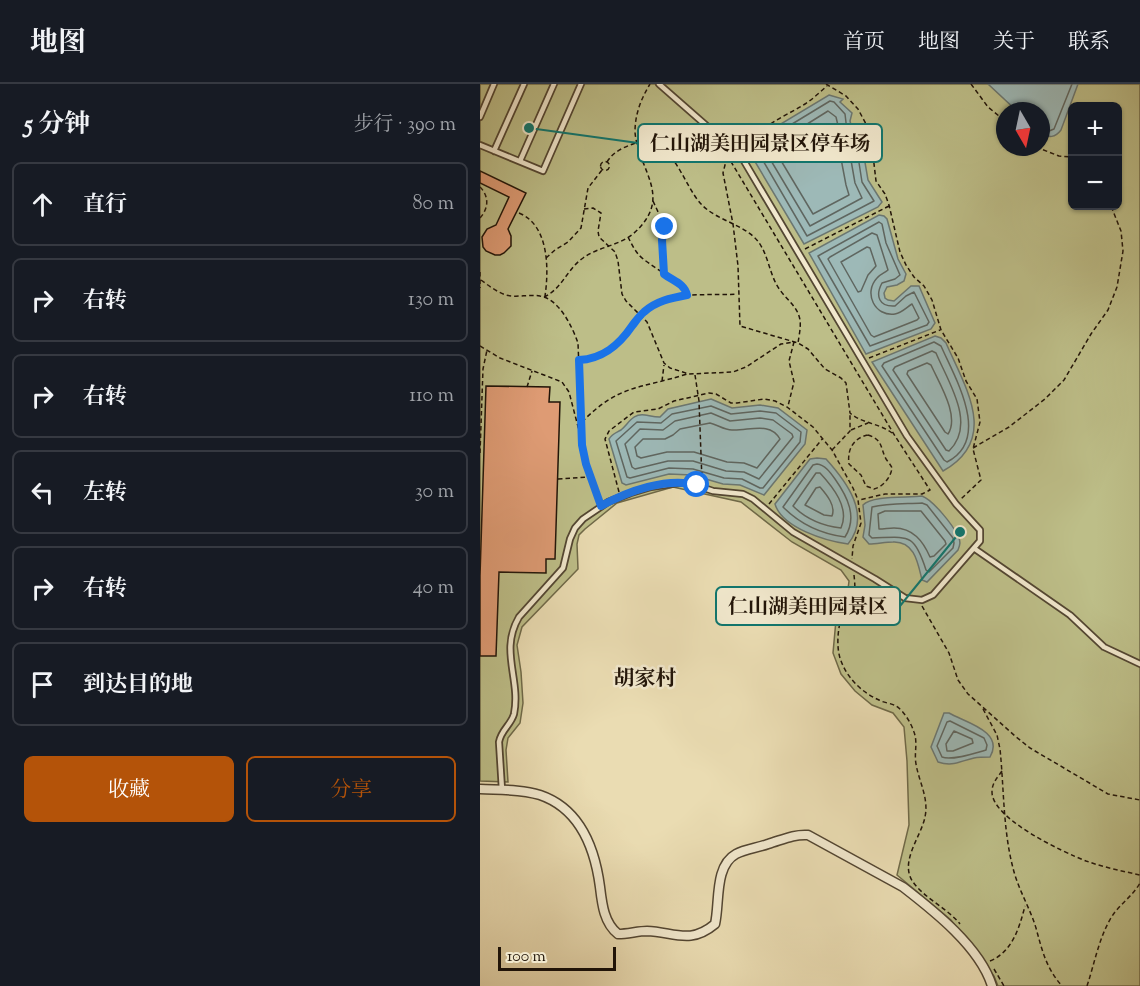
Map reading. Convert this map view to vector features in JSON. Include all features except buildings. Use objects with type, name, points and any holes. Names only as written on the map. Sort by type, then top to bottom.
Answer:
[{"type":"street","points":[[480,789],[521,791],[541,796],[562,807],[577,820],[592,851],[606,917],[618,934],[647,931],[683,937],[706,931],[715,924],[723,869],[728,860],[736,854],[787,837],[799,834],[808,835],[903,886],[954,931],[983,966],[992,986]]},
{"type":"lane","points":[[480,117],[494,84]]},
{"type":"lane","points":[[494,151],[524,84]]},
{"type":"lane","points":[[520,162],[554,84]]},
{"type":"lane","points":[[480,149],[488,148],[543,171],[581,84]]},
{"type":"lane","points":[[502,790],[500,735],[510,722],[514,706],[511,635],[519,617],[563,568],[574,528],[601,506],[651,487],[689,483],[712,491],[743,494],[793,532],[905,598],[918,600],[933,595],[980,541],[980,530],[956,504],[907,436],[744,160],[736,150],[660,84]]},
{"type":"lane","points":[[975,549],[1071,615],[1104,646],[1140,664]]},
{"type":"path","points":[[481,280],[507,295],[544,297],[553,293],[584,257],[628,237],[641,225],[648,215],[652,200],[652,182],[637,143],[635,121],[638,108],[650,84]]},
{"type":"path","points":[[744,160],[751,141],[758,133],[807,103],[827,84],[846,96],[858,109],[871,138],[876,181],[885,194],[900,252],[906,265],[924,286],[932,300],[941,330],[958,358],[980,409],[980,422],[973,449],[981,480],[956,504]]},
{"type":"path","points":[[970,84],[996,114]]},
{"type":"path","points":[[602,170],[601,164],[607,162],[618,151],[637,143],[645,143],[665,150],[676,163],[692,194],[701,204],[714,216],[745,230],[761,245],[778,288],[797,312],[800,321],[798,344]]},
{"type":"path","points":[[1050,152],[1068,157]]},
{"type":"path","points":[[850,431],[846,383],[841,378],[825,369],[808,349],[794,342],[740,326],[733,224],[723,173],[728,155],[895,436],[930,490],[921,494],[885,494],[858,500]]},
{"type":"path","points":[[546,258],[575,236],[581,228],[588,188],[602,170],[609,169],[607,162]]},
{"type":"path","points":[[480,187],[487,202],[486,209],[480,218]]},
{"type":"path","points":[[652,200],[665,227],[662,240],[664,274]]},
{"type":"path","points":[[799,253],[889,206]]},
{"type":"path","points":[[584,209],[599,210],[601,216],[599,237],[615,252],[622,294],[626,301],[641,314],[654,334],[664,363],[662,382]]},
{"type":"path","points":[[973,449],[1009,427],[1064,380],[1108,310],[1117,287],[1123,251],[1121,231],[1113,210]]},
{"type":"path","points":[[519,213],[536,224],[541,235],[547,274],[544,297]]},
{"type":"path","points":[[628,237],[638,255],[680,284],[687,295]]},
{"type":"path","points":[[480,272],[480,288]]},
{"type":"path","points":[[579,360],[599,356],[612,350],[641,314],[657,303],[687,295],[738,294]]},
{"type":"path","points":[[544,297],[566,316],[578,343],[582,445]]},
{"type":"path","points":[[862,360],[941,330]]},
{"type":"path","points":[[664,363],[689,374],[719,373],[740,369],[758,360],[775,347],[794,342]]},
{"type":"path","points":[[787,406],[794,382],[789,361],[794,342]]},
{"type":"path","points":[[480,346],[500,358],[555,378],[566,387],[601,506]]},
{"type":"path","points":[[480,453],[483,369],[488,349]]},
{"type":"path","points":[[527,387],[533,370]]},
{"type":"path","points":[[582,423],[605,400],[617,394],[633,387],[689,374]]},
{"type":"path","points":[[695,374],[699,396],[702,477]]},
{"type":"path","points":[[621,497],[605,440],[609,431],[633,412],[658,409],[674,401],[716,394],[731,403],[764,399],[787,406],[823,438],[832,450],[858,500],[861,523],[852,554],[854,594],[841,618],[839,657],[855,684],[869,696],[895,705],[902,712],[914,733],[916,763],[924,790],[926,808],[925,819],[915,840],[908,866],[909,873],[912,881],[962,926]]},
{"type":"path","points":[[850,413],[862,422],[879,425],[895,436]]},
{"type":"path","points":[[832,450],[850,431],[863,424],[871,423]]},
{"type":"path","points":[[868,435],[881,442],[892,468],[892,472],[882,486],[870,489],[861,475],[851,468],[848,459],[854,441],[868,435]]},
{"type":"path","points":[[765,509],[823,438]]},
{"type":"path","points":[[558,479],[591,477]]},
{"type":"path","points":[[918,600],[949,653],[957,680],[981,706],[1030,748],[1108,794],[1140,800]]},
{"type":"path","points":[[981,706],[997,735],[1013,870],[1035,926],[1045,962],[1062,986]]},
{"type":"path","points":[[1002,770],[993,783],[992,792],[997,807],[1006,815],[1061,850],[1089,862],[1140,875]]},
{"type":"path","points":[[1087,986],[1108,926],[1116,911],[1140,884]]},
{"type":"path","points":[[990,961],[1001,957],[1009,948],[1026,906]]},
{"type":"path","points":[[994,969],[1004,986]]},
{"type":"green space","points":[[480,84],[1140,84],[1140,986],[998,986],[994,976],[951,920],[897,875],[909,825],[904,727],[893,713],[872,705],[855,691],[841,674],[833,653],[837,609],[847,597],[849,581],[841,570],[792,542],[741,502],[673,487],[617,503],[579,535],[578,569],[522,627],[517,645],[523,703],[520,723],[508,738],[506,750],[508,782],[480,781]]},
{"type":"water","points":[[988,84],[1078,84],[1071,102],[1068,102],[1068,111],[1061,130],[1056,135],[1050,136],[1050,102],[1007,102]]},
{"type":"water","points":[[829,95],[843,99],[840,102],[852,113],[850,121],[852,129],[860,133],[868,180],[882,202],[878,207],[804,244],[754,160],[769,131]]},
{"type":"water","points":[[879,215],[887,219],[898,259],[906,274],[904,281],[887,287],[884,293],[885,298],[894,301],[911,286],[919,286],[935,323],[931,329],[866,354],[809,253]]},
{"type":"water","points":[[935,336],[946,343],[962,377],[973,412],[974,428],[970,444],[960,458],[943,471],[872,362]]},
{"type":"water","points":[[711,399],[732,408],[760,405],[778,408],[807,430],[805,444],[764,495],[740,485],[723,484],[692,475],[669,474],[626,485],[622,483],[609,439],[611,436],[637,416],[660,417],[668,409]]},
{"type":"water","points":[[810,459],[826,459],[841,477],[857,510],[858,522],[855,533],[848,544],[828,540],[795,526],[786,520],[775,504]]},
{"type":"water","points":[[922,496],[932,502],[942,513],[960,542],[958,550],[927,582],[922,580],[914,555],[906,545],[893,542],[869,544],[863,537],[865,525],[863,505],[882,498]]},
{"type":"water","points":[[944,713],[973,724],[988,734],[993,748],[990,757],[974,758],[952,764],[938,762],[931,747]]},
{"type":"place","name":"仁山湖美田园景区停车场","points":[[529,128]]},
{"type":"place","name":"仁山湖美田园景区","points":[[960,532]]},
{"type":"district","name":"胡家村","points":[[645,678]]},
{"type":"route","points":[[665,227],[662,240],[664,274],[680,284],[687,295],[657,303],[641,314],[612,350],[586,360],[579,360],[582,445],[586,464],[601,506],[651,487],[679,483],[697,485]]}]
